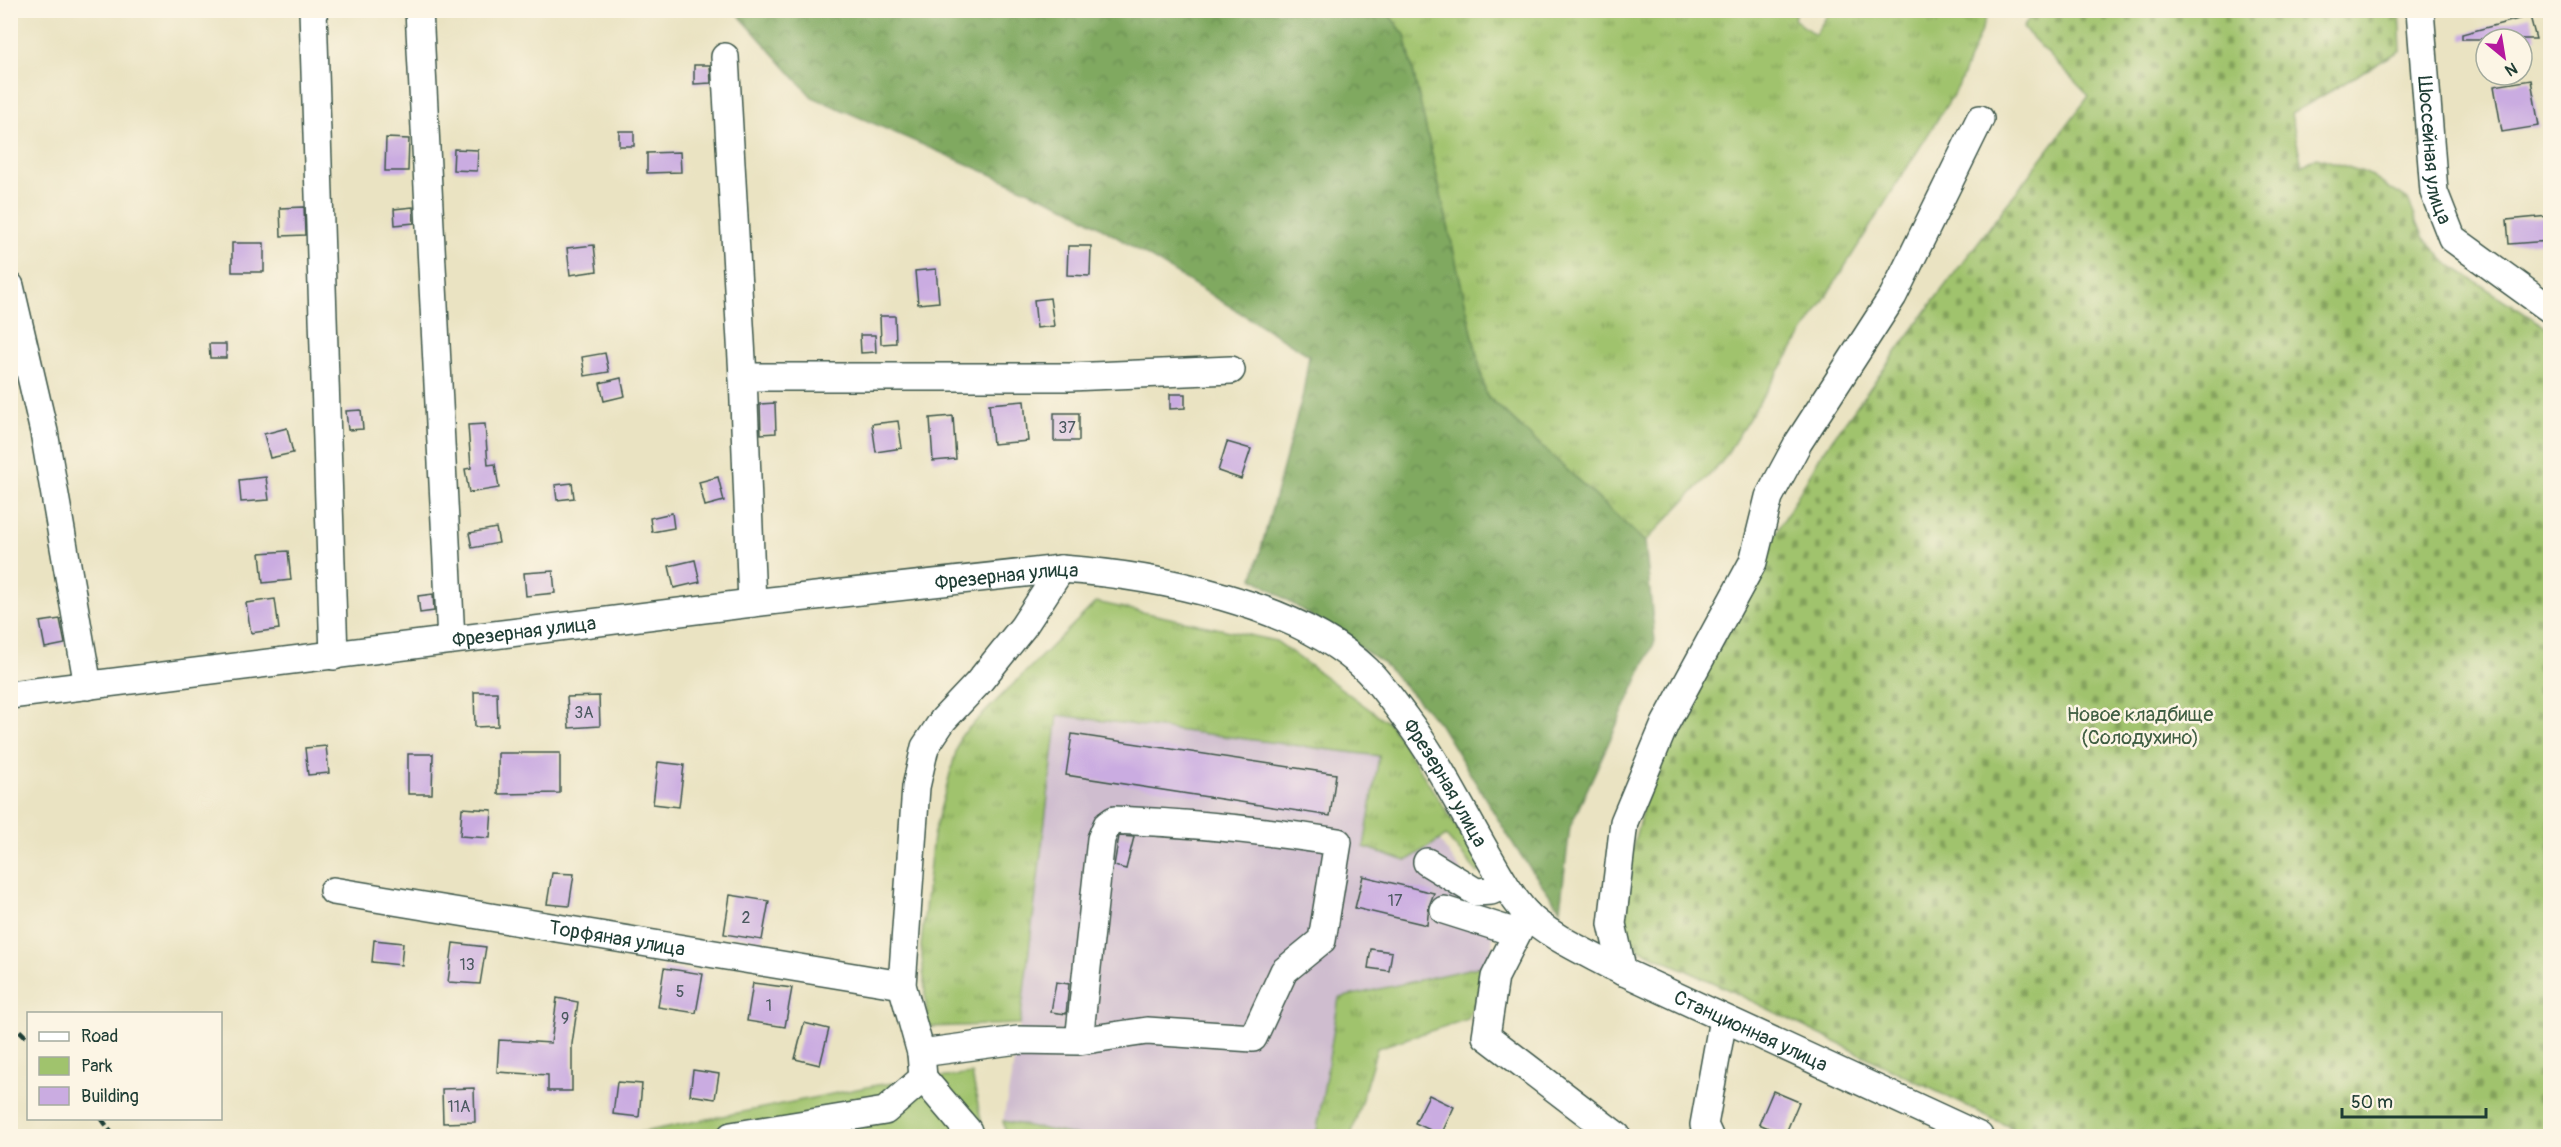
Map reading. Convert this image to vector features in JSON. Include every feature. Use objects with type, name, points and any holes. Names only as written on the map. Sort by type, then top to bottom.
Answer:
[{"type":"street","points":[[313,10],[334,656]]},
{"type":"street","points":[[419,10],[451,640]]},
{"type":"street","name":"Шоссейная улица","points":[[2420,10],[2434,192],[2452,238],[2550,309]]},
{"type":"street","points":[[725,57],[743,377],[752,603]]},
{"type":"street","points":[[1623,972],[1612,924],[1624,822],[1642,778],[1665,724],[1753,562],[1769,496],[1798,442],[1893,296],[1980,118]]},
{"type":"street","points":[[10,286],[44,432],[88,686]]},
{"type":"street","points":[[743,377],[1070,377],[1231,370]]},
{"type":"street","points":[[969,1137],[968,1131],[922,1065],[902,985],[916,787],[925,747],[943,720],[978,683],[1023,627],[1060,568]]},
{"type":"street","name":"Фрезерная улица","points":[[10,695],[752,603],[1060,568],[1106,572],[1194,588],[1257,608],[1320,636],[1366,670],[1405,717],[1505,885],[1522,924]]},
{"type":"street","points":[[731,1137],[885,1111],[922,1065],[1018,1040],[1079,1041],[1146,1031],[1253,1038],[1284,971],[1322,940],[1338,842],[1299,835],[1169,822],[1114,820],[1107,825],[1101,839],[1079,1041]]},
{"type":"street","points":[[1427,862],[1476,892],[1491,891],[1505,885]]},
{"type":"street","name":"Торфяная улица","points":[[333,891],[902,985]]},
{"type":"street","points":[[1444,910],[1522,924],[1495,977],[1486,1036],[1617,1137]]},
{"type":"street","name":"Станционная улица","points":[[1522,924],[1567,942],[1623,972],[1979,1137]]},
{"type":"street","points":[[1700,1133],[1723,1019]]},
{"type":"shaded area","points":[[1058,715],[1379,756],[1494,917],[1491,964],[1339,999],[1316,1136],[1079,1136],[1003,1121],[1018,1040]]},
{"type":"green space","points":[[735,11],[1386,11],[1405,35],[1486,395],[1645,542],[1655,641],[1570,827],[1560,909],[1517,850],[1439,723],[1382,662],[1253,578],[1303,394],[1309,355],[1071,209],[812,97]]},
{"type":"green space","points":[[1386,11],[1796,11],[1794,19],[1815,35],[1830,11],[1989,11],[1958,87],[1721,463],[1645,542],[1486,395],[1405,35]]},
{"type":"green space","name":"Новое кладбище (Солодухино)","points":[[2034,11],[2399,11],[2401,50],[2291,114],[2302,166],[2317,157],[2366,173],[2408,200],[2424,238],[2447,263],[2550,330],[2550,1136],[2028,1136],[1723,987],[1623,942],[1632,850],[1652,773],[1775,535],[1821,455],[1932,303],[2089,96],[2023,28]]},
{"type":"green space","points":[[1096,602],[1276,641],[1391,725],[1483,868],[1478,873],[1446,836],[1406,861],[1364,847],[1379,756],[1058,715],[1020,1024],[928,1027],[921,946],[933,836],[960,737]]},
{"type":"green space","points":[[1491,964],[1468,1019],[1377,1048],[1351,1136],[1316,1136],[1339,998]]},
{"type":"green space","points":[[972,1074],[984,1136],[623,1136],[877,1085]]},
{"type":"green space","points":[[1003,1121],[1079,1136],[1006,1136]]},
{"type":"building","points":[[2530,16],[2533,27],[2488,27]]},
{"type":"building","points":[[2474,31],[2474,39],[2462,39],[2462,34]]},
{"type":"building","points":[[694,65],[710,65],[711,83],[694,84]]},
{"type":"building","points":[[2494,87],[2532,87],[2539,126],[2502,132]]},
{"type":"building","points":[[619,131],[634,131],[634,146],[619,146]]},
{"type":"building","points":[[386,138],[409,139],[408,171],[385,171]]},
{"type":"building","points":[[454,149],[478,150],[477,171],[453,170]]},
{"type":"building","points":[[680,152],[681,172],[647,173],[647,153]]},
{"type":"building","points":[[304,207],[305,235],[281,236],[280,208]]},
{"type":"building","points":[[413,207],[414,223],[395,225],[394,209]]},
{"type":"building","points":[[2550,216],[2550,241],[2509,244],[2507,220]]},
{"type":"building","points":[[232,243],[264,243],[264,272],[232,272]]},
{"type":"building","points":[[594,245],[597,271],[570,275],[567,248]]},
{"type":"building","points":[[1068,246],[1091,246],[1090,276],[1067,275]]},
{"type":"building","points":[[936,269],[939,302],[918,304],[915,271]]},
{"type":"building","points":[[1050,298],[1054,326],[1037,328],[1034,300]]},
{"type":"building","points":[[880,316],[895,316],[896,343],[881,344]]},
{"type":"building","points":[[860,335],[875,335],[876,352],[861,353]]},
{"type":"building","points":[[209,344],[226,344],[226,358],[210,358]]},
{"type":"building","points":[[605,353],[609,372],[585,376],[582,357]]},
{"type":"building","points":[[621,378],[625,396],[604,401],[600,383]]},
{"type":"building","points":[[1170,394],[1185,394],[1185,408],[1170,409]]},
{"type":"building","points":[[1024,401],[1028,441],[993,444],[989,404]]},
{"type":"building","points":[[775,403],[776,433],[761,434],[760,404]]},
{"type":"building","points":[[361,410],[363,429],[348,430],[346,411]]},
{"type":"building","points":[[1054,413],[1079,413],[1079,441],[1054,441]]},
{"type":"building","points":[[953,416],[956,459],[933,461],[930,418]]},
{"type":"building","points":[[898,421],[902,448],[876,452],[872,424]]},
{"type":"building","points":[[485,424],[488,465],[495,464],[499,488],[469,493],[465,469],[471,468],[468,425]]},
{"type":"building","points":[[287,428],[293,453],[270,458],[264,434]]},
{"type":"building","points":[[1227,442],[1251,449],[1241,479],[1218,471]]},
{"type":"building","points":[[266,477],[269,500],[241,502],[239,480]]},
{"type":"building","points":[[718,477],[724,501],[705,506],[699,482]]},
{"type":"building","points":[[572,483],[574,498],[557,500],[555,485]]},
{"type":"building","points":[[672,513],[674,528],[652,532],[650,518]]},
{"type":"building","points":[[496,528],[499,543],[472,548],[469,533]]},
{"type":"building","points":[[288,551],[291,580],[263,583],[260,553]]},
{"type":"building","points":[[695,560],[700,582],[674,588],[669,566]]},
{"type":"building","points":[[553,571],[555,593],[526,596],[524,573]]},
{"type":"building","points":[[433,594],[434,611],[420,613],[418,596]]},
{"type":"building","points":[[275,599],[279,629],[251,633],[246,603]]},
{"type":"building","points":[[60,619],[65,644],[45,648],[40,622]]},
{"type":"building","points":[[474,692],[497,692],[498,726],[475,727]]},
{"type":"building","points":[[599,696],[600,726],[569,728],[567,697]]},
{"type":"building","points":[[1072,734],[1336,774],[1330,816],[1066,775]]},
{"type":"building","points":[[326,746],[329,773],[308,775],[305,748]]},
{"type":"building","points":[[498,753],[560,753],[560,793],[498,794]]},
{"type":"building","points":[[408,754],[433,754],[432,794],[408,794]]},
{"type":"building","points":[[658,762],[684,765],[679,807],[653,804]]},
{"type":"building","points":[[462,808],[492,810],[490,838],[460,836]]},
{"type":"building","points":[[1119,836],[1134,837],[1126,869],[1114,866]]},
{"type":"building","points":[[552,873],[574,874],[569,906],[547,904]]},
{"type":"building","points":[[1363,876],[1434,893],[1429,906],[1427,925],[1355,908]]},
{"type":"building","points":[[730,895],[769,901],[762,940],[724,934]]},
{"type":"building","points":[[374,940],[403,943],[401,965],[372,962]]},
{"type":"building","points":[[453,943],[486,947],[480,984],[448,982]]},
{"type":"building","points":[[1371,949],[1392,952],[1389,971],[1368,968]]},
{"type":"building","points":[[664,968],[703,974],[696,1013],[658,1007]]},
{"type":"building","points":[[1056,982],[1069,984],[1066,1014],[1051,1012]]},
{"type":"building","points":[[753,983],[792,988],[785,1027],[747,1021]]},
{"type":"building","points":[[557,998],[578,1002],[572,1044],[572,1091],[548,1091],[548,1075],[497,1072],[499,1040],[551,1043]]},
{"type":"building","points":[[804,1023],[829,1029],[820,1065],[795,1059]]},
{"type":"building","points":[[693,1070],[719,1074],[715,1099],[690,1095]]},
{"type":"building","points":[[617,1082],[642,1084],[639,1117],[613,1114]]},
{"type":"building","points":[[474,1088],[475,1122],[443,1123],[442,1089]]},
{"type":"building","points":[[1773,1091],[1799,1102],[1785,1135],[1759,1124]]},
{"type":"building","points":[[1429,1095],[1454,1107],[1441,1135],[1415,1123]]},
{"type":"railway","points":[[10,1021],[27,1038]]},
{"type":"railway","points":[[102,1120],[114,1136]]}]
